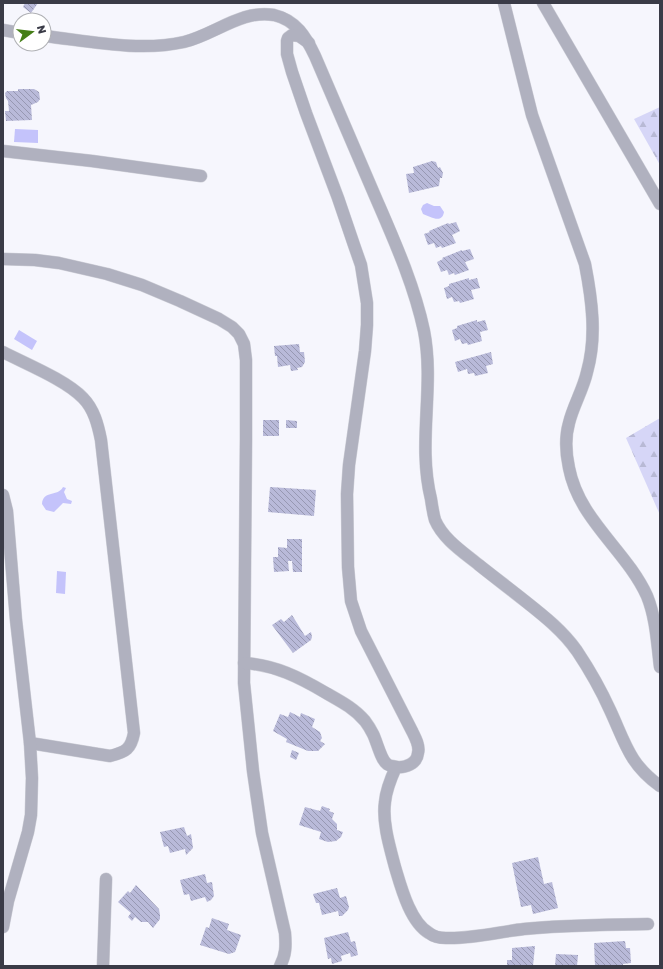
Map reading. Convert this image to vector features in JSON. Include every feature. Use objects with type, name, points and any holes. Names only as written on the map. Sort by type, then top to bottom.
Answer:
[{"type":"street","points":[[504,3],[532,115],[585,264],[590,289],[593,329],[591,350],[587,372],[569,424],[567,450],[569,470],[575,490],[591,518],[637,578],[646,596],[653,614],[660,667]]},
{"type":"street","points":[[543,3],[660,204]]},
{"type":"street","points":[[52,37],[131,45],[183,42],[200,37],[250,16],[260,14],[284,18],[300,30],[309,43],[396,244],[417,302],[427,350],[428,383],[425,466],[428,489],[436,520],[446,537],[465,554],[545,617],[563,634],[576,650],[591,674],[610,709],[623,742],[636,764],[648,777],[660,786]]},
{"type":"street","points":[[244,663],[260,664],[295,676],[355,710],[373,733],[383,759],[387,764],[403,768],[415,760],[418,753],[417,742],[373,654],[356,616],[351,600],[348,567],[347,494],[349,465],[365,351],[367,303],[361,265],[306,113],[287,54],[287,41],[292,35],[299,36],[309,43]]},
{"type":"street","points":[[3,151],[92,161],[201,176]]},
{"type":"street","points":[[3,259],[35,260],[59,263],[107,274],[142,285],[219,319],[232,327],[239,334],[244,344],[246,360],[244,663],[247,722],[262,833],[285,933],[286,946],[284,958],[280,966]]},
{"type":"street","points":[[3,352],[64,383],[83,398],[93,411],[98,423],[134,733],[132,743],[127,750],[120,754],[110,756],[30,743]]},
{"type":"street","points":[[3,495],[7,511],[16,620],[30,743],[32,778],[32,815],[8,900],[3,927]]},
{"type":"street","points":[[396,767],[390,780],[384,803],[386,829],[390,850],[406,901],[418,922],[427,933],[444,938],[458,938],[524,929],[648,924]]},
{"type":"street","points":[[103,966],[106,879]]},
{"type":"green space","points":[[660,107],[660,165],[634,119]]},
{"type":"green space","points":[[660,418],[660,515],[626,438]]},
{"type":"water","points":[[15,129],[38,130],[38,143],[14,142]]},
{"type":"water","points":[[427,203],[434,206],[440,206],[444,212],[443,216],[436,219],[423,214],[421,209],[423,205]]},
{"type":"water","points":[[19,330],[37,341],[32,350],[14,339]]},
{"type":"water","points":[[63,487],[66,488],[64,492],[67,499],[72,501],[71,504],[63,503],[54,512],[46,510],[42,504],[45,497],[58,492]]},
{"type":"water","points":[[57,571],[66,572],[65,594],[56,593]]},
{"type":"building","points":[[25,3],[38,3],[32,12],[23,7]]},
{"type":"building","points":[[18,89],[34,89],[39,92],[40,99],[38,102],[31,105],[32,120],[6,121],[5,111],[9,111],[5,93],[7,91],[18,91]]},
{"type":"building","points":[[432,161],[436,162],[438,168],[440,167],[443,173],[442,178],[440,178],[439,186],[409,193],[406,174],[414,173],[413,167]]},
{"type":"building","points":[[456,222],[460,231],[452,235],[456,243],[442,248],[441,246],[436,248],[434,243],[428,245],[424,234],[448,223]]},
{"type":"building","points":[[470,249],[474,259],[465,262],[469,270],[455,275],[454,273],[449,275],[447,270],[441,272],[437,262],[443,259],[442,258],[462,250]]},
{"type":"building","points":[[469,278],[469,280],[477,278],[480,288],[471,290],[474,299],[460,303],[459,301],[454,302],[452,297],[447,299],[444,288],[449,286],[449,284]]},
{"type":"building","points":[[477,320],[477,322],[485,320],[488,330],[480,332],[482,341],[468,345],[467,343],[462,344],[460,339],[455,341],[452,330],[457,328],[457,326]]},
{"type":"building","points":[[299,344],[300,352],[304,352],[305,362],[302,367],[297,368],[298,370],[291,371],[290,365],[278,367],[274,346]]},
{"type":"building","points":[[491,352],[493,364],[486,366],[488,373],[475,376],[474,373],[468,374],[467,369],[458,372],[455,362]]},
{"type":"building","points":[[263,420],[279,420],[279,436],[263,436]]},
{"type":"building","points":[[286,420],[297,421],[297,428],[286,428]]},
{"type":"building","points":[[270,487],[316,490],[314,516],[268,512]]},
{"type":"building","points":[[287,539],[302,539],[302,572],[293,572],[292,561],[288,561],[289,571],[274,572],[273,557],[278,557],[278,547],[287,548]]},
{"type":"building","points":[[292,615],[305,636],[311,632],[312,637],[311,640],[293,653],[272,625],[281,619],[284,622]]},
{"type":"building","points":[[290,712],[300,717],[301,713],[315,719],[312,727],[320,732],[322,738],[320,741],[325,744],[318,751],[308,751],[286,742],[287,739],[273,731],[280,714],[288,717]]},
{"type":"building","points":[[292,750],[299,753],[296,760],[290,757]]},
{"type":"building","points":[[322,806],[330,809],[329,811],[334,813],[332,819],[337,824],[337,830],[343,832],[341,837],[336,841],[328,842],[319,839],[321,832],[299,825],[305,807],[320,811]]},
{"type":"building","points":[[184,827],[187,836],[191,834],[193,848],[186,855],[185,849],[170,853],[168,846],[164,847],[160,832]]},
{"type":"building","points":[[538,857],[544,884],[552,882],[558,908],[533,914],[531,905],[521,907],[512,863]]},
{"type":"building","points":[[205,874],[207,883],[212,882],[214,896],[207,902],[205,897],[191,901],[189,894],[184,895],[180,880]]},
{"type":"building","points":[[136,885],[159,909],[160,919],[153,928],[148,922],[141,922],[135,917],[132,921],[128,917],[131,913],[118,902],[128,891],[130,893]]},
{"type":"building","points":[[337,888],[340,898],[346,896],[349,907],[348,910],[342,916],[339,916],[338,911],[322,915],[319,903],[316,903],[313,894]]},
{"type":"building","points":[[212,918],[229,924],[227,930],[241,935],[235,952],[229,954],[200,945],[206,927],[209,928]]},
{"type":"building","points":[[348,932],[351,942],[355,941],[358,955],[351,957],[350,953],[341,956],[342,961],[332,964],[331,958],[328,959],[324,938]]},
{"type":"building","points":[[625,941],[626,948],[630,948],[631,963],[623,964],[623,966],[595,966],[594,943]]},
{"type":"building","points":[[535,946],[533,966],[507,966],[507,960],[512,960],[512,948]]},
{"type":"building","points":[[556,954],[578,955],[577,966],[555,966]]}]
